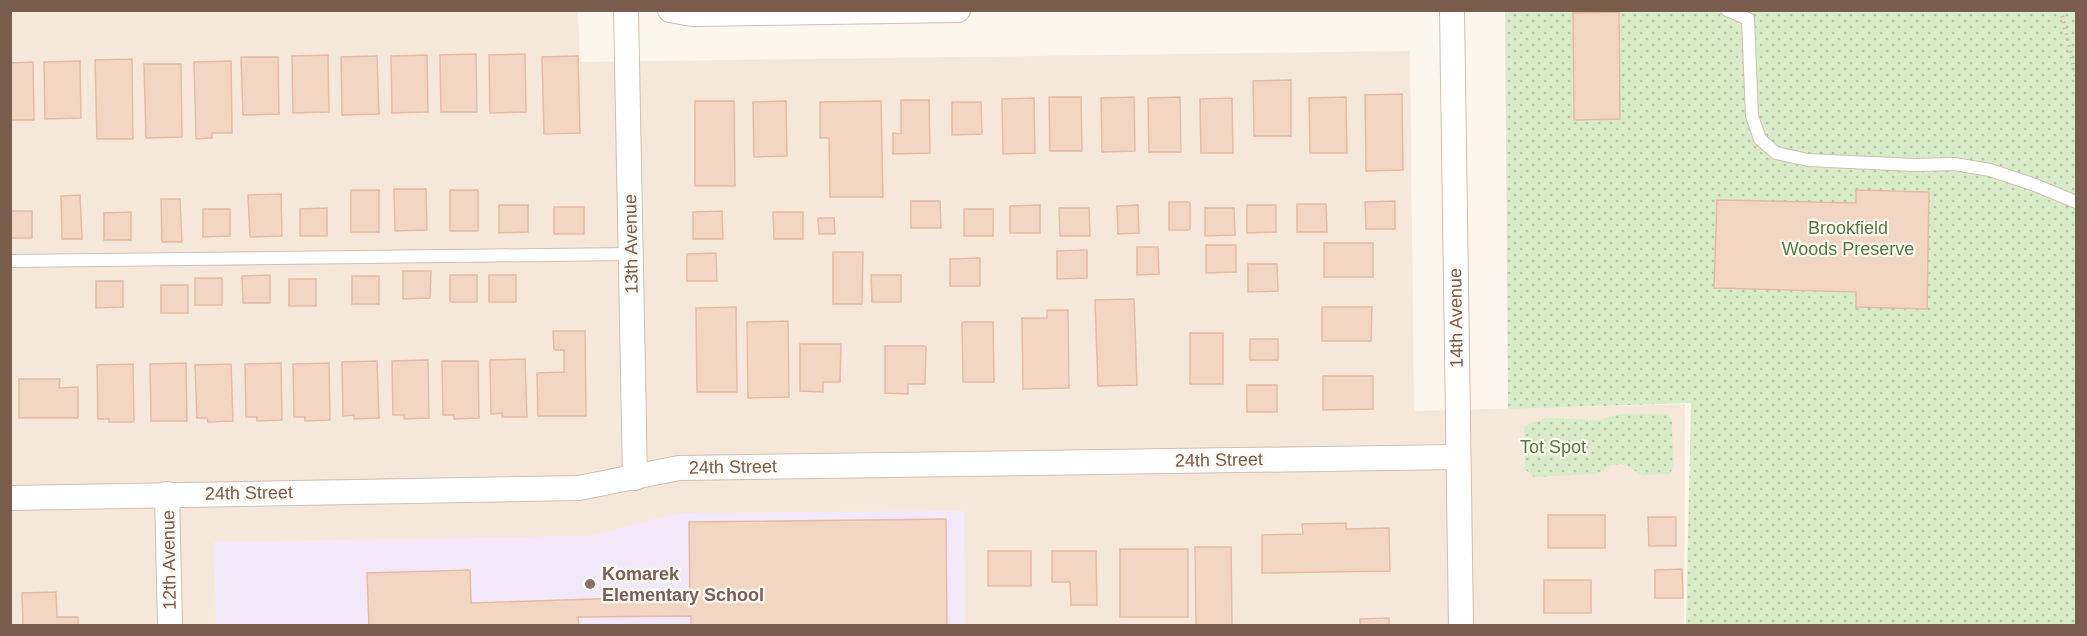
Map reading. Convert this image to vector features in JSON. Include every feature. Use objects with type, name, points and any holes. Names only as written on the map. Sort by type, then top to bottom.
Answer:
[{"type":"street","name":"13th Avenue","points":[[626,10],[635,478]]},
{"type":"street","points":[[670,10],[692,14],[958,10]]},
{"type":"street","name":"14th Avenue","points":[[1452,10],[1461,626]]},
{"type":"street","name":"24th Street","points":[[10,498],[579,488],[679,468],[1457,456]]},
{"type":"street","name":"12th Avenue","points":[[167,494],[170,626]]},
{"type":"lane","points":[[1727,10],[1748,19],[1752,116],[1760,139],[1776,153],[1808,160],[1914,165],[1954,164],[1990,170],[2076,202]]},
{"type":"lane","points":[[10,261],[631,254]]},
{"type":"path","points":[[2061,10],[2076,77]]},
{"type":"shaded area","points":[[10,11],[578,11],[580,62],[1410,51],[1414,411],[1685,404],[1684,625],[11,625]]},
{"type":"shaded area","name":"Komarek Elementary School","points":[[964,511],[965,625],[216,625],[214,542],[590,536],[680,513]]},
{"type":"green space","name":"Brookfield Woods Preserve","points":[[1505,11],[2076,11],[2076,625],[1686,625],[1691,403],[1508,409]]},
{"type":"green space","name":"Tot Spot","points":[[1620,414],[1667,414],[1672,419],[1673,468],[1670,474],[1642,475],[1620,464],[1611,465],[1597,474],[1534,477],[1525,469],[1524,426],[1545,418],[1599,420]]},
{"type":"building","points":[[1619,12],[1620,119],[1574,120],[1573,13]]},
{"type":"building","points":[[476,54],[477,112],[441,112],[440,55]]},
{"type":"building","points":[[525,54],[526,112],[490,113],[489,55]]},
{"type":"building","points":[[328,55],[329,112],[293,113],[292,56]]},
{"type":"building","points":[[427,55],[428,112],[392,113],[391,56]]},
{"type":"building","points":[[377,56],[379,114],[342,115],[341,57]]},
{"type":"building","points":[[578,56],[580,133],[544,134],[542,57]]},
{"type":"building","points":[[241,57],[278,57],[279,114],[243,115]]},
{"type":"building","points":[[132,59],[133,139],[97,139],[95,60]]},
{"type":"building","points":[[80,61],[81,118],[45,119],[44,62]]},
{"type":"building","points":[[231,61],[232,133],[212,133],[212,138],[196,139],[194,62]]},
{"type":"building","points":[[33,62],[34,120],[10,120],[10,63]]},
{"type":"building","points":[[144,64],[181,64],[182,137],[146,138]]},
{"type":"building","points":[[1291,80],[1291,136],[1254,136],[1253,81]]},
{"type":"building","points":[[1402,94],[1403,170],[1366,171],[1365,95]]},
{"type":"building","points":[[1049,97],[1081,97],[1082,151],[1050,151]]},
{"type":"building","points":[[1134,97],[1135,151],[1102,152],[1101,98]]},
{"type":"building","points":[[1180,97],[1181,152],[1149,152],[1148,98]]},
{"type":"building","points":[[1346,97],[1347,153],[1310,153],[1309,98]]},
{"type":"building","points":[[1034,98],[1035,153],[1003,154],[1002,99]]},
{"type":"building","points":[[1232,98],[1233,153],[1201,153],[1200,99]]},
{"type":"building","points":[[901,100],[929,100],[930,153],[893,154],[893,133],[901,134]]},
{"type":"building","points":[[695,101],[734,101],[735,186],[695,186]]},
{"type":"building","points":[[786,101],[787,156],[754,157],[753,102]]},
{"type":"building","points":[[881,101],[883,197],[830,197],[829,138],[820,138],[820,102]]},
{"type":"building","points":[[952,102],[981,102],[982,134],[952,135]]},
{"type":"building","points":[[394,189],[426,189],[427,230],[395,231]]},
{"type":"building","points":[[351,190],[379,190],[379,232],[351,232]]},
{"type":"building","points":[[450,190],[478,190],[478,231],[450,231]]},
{"type":"building","points":[[1856,190],[1929,192],[1927,309],[1856,307],[1856,292],[1714,288],[1717,200],[1856,203]]},
{"type":"building","points":[[281,194],[282,236],[250,237],[248,195]]},
{"type":"building","points":[[80,195],[82,239],[62,239],[61,196]]},
{"type":"building","points":[[161,199],[180,199],[182,242],[162,242]]},
{"type":"building","points":[[911,201],[940,201],[941,228],[911,228]]},
{"type":"building","points":[[1395,201],[1395,229],[1366,229],[1365,202]]},
{"type":"building","points":[[1169,202],[1190,202],[1190,230],[1169,230]]},
{"type":"building","points":[[1297,204],[1326,204],[1327,232],[1297,232]]},
{"type":"building","points":[[499,205],[528,205],[528,232],[499,233]]},
{"type":"building","points":[[1040,205],[1040,233],[1010,233],[1010,206]]},
{"type":"building","points":[[1138,205],[1139,233],[1118,234],[1117,206]]},
{"type":"building","points":[[1247,205],[1276,205],[1276,232],[1247,233]]},
{"type":"building","points":[[554,207],[584,207],[584,234],[554,234]]},
{"type":"building","points":[[327,208],[327,236],[300,236],[300,209]]},
{"type":"building","points":[[1059,208],[1089,208],[1090,236],[1060,236]]},
{"type":"building","points":[[1205,208],[1234,208],[1235,235],[1205,236]]},
{"type":"building","points":[[203,209],[230,209],[230,236],[203,237]]},
{"type":"building","points":[[964,209],[993,209],[993,236],[964,236]]},
{"type":"building","points":[[10,211],[32,211],[32,238],[10,238]]},
{"type":"building","points":[[722,211],[723,239],[693,239],[693,212]]},
{"type":"building","points":[[131,212],[131,240],[104,240],[104,213]]},
{"type":"building","points":[[773,212],[803,212],[803,239],[774,239]]},
{"type":"building","points":[[818,218],[834,218],[835,234],[819,234]]},
{"type":"building","points":[[1324,243],[1373,243],[1373,277],[1324,277]]},
{"type":"building","points":[[1206,245],[1236,245],[1236,272],[1206,273]]},
{"type":"building","points":[[1137,247],[1158,247],[1159,274],[1137,275]]},
{"type":"building","points":[[1087,250],[1087,278],[1057,279],[1057,251]]},
{"type":"building","points":[[833,252],[863,252],[862,304],[833,304]]},
{"type":"building","points":[[716,253],[717,281],[687,281],[687,254]]},
{"type":"building","points":[[980,258],[980,286],[950,286],[950,259]]},
{"type":"building","points":[[1248,264],[1277,264],[1278,291],[1248,292]]},
{"type":"building","points":[[403,271],[431,271],[430,298],[403,299]]},
{"type":"building","points":[[270,275],[270,303],[243,303],[242,276]]},
{"type":"building","points":[[450,275],[477,275],[477,302],[450,302]]},
{"type":"building","points":[[489,275],[516,275],[516,302],[489,302]]},
{"type":"building","points":[[871,275],[901,275],[901,302],[872,302]]},
{"type":"building","points":[[352,276],[379,276],[379,304],[352,304]]},
{"type":"building","points":[[195,278],[222,278],[222,305],[195,305]]},
{"type":"building","points":[[289,279],[316,279],[316,306],[289,306]]},
{"type":"building","points":[[96,281],[123,281],[123,307],[96,308]]},
{"type":"building","points":[[161,285],[188,285],[188,313],[161,313]]},
{"type":"building","points":[[1134,299],[1137,385],[1098,386],[1095,300]]},
{"type":"building","points":[[736,307],[737,392],[697,392],[696,308]]},
{"type":"building","points":[[1322,307],[1372,307],[1371,341],[1322,341]]},
{"type":"building","points":[[1047,310],[1068,310],[1069,388],[1023,389],[1022,318],[1047,318]]},
{"type":"building","points":[[788,321],[789,397],[748,398],[747,322]]},
{"type":"building","points":[[962,322],[993,322],[994,382],[963,382]]},
{"type":"building","points":[[553,331],[585,331],[586,416],[538,416],[537,373],[564,372],[564,350],[554,350]]},
{"type":"building","points":[[1190,333],[1223,333],[1223,384],[1190,384]]},
{"type":"building","points":[[1250,339],[1278,339],[1278,360],[1250,360]]},
{"type":"building","points":[[800,344],[841,344],[840,382],[823,382],[823,392],[800,391]]},
{"type":"building","points":[[885,346],[926,346],[925,384],[908,384],[908,394],[885,393]]},
{"type":"building","points":[[525,359],[527,417],[502,417],[502,413],[491,414],[490,360]]},
{"type":"building","points":[[428,360],[429,418],[404,419],[404,415],[393,415],[392,361]]},
{"type":"building","points":[[377,361],[379,418],[354,419],[354,415],[343,416],[342,362]]},
{"type":"building","points":[[442,361],[478,361],[479,418],[454,419],[454,415],[443,415]]},
{"type":"building","points":[[186,363],[187,421],[151,421],[150,364]]},
{"type":"building","points":[[281,363],[282,420],[257,421],[257,417],[246,417],[245,364]]},
{"type":"building","points":[[329,363],[330,420],[305,421],[305,417],[294,417],[293,364]]},
{"type":"building","points":[[133,364],[134,422],[109,422],[109,419],[98,419],[97,365]]},
{"type":"building","points":[[231,364],[233,421],[208,422],[207,418],[197,418],[195,365]]},
{"type":"building","points":[[1323,376],[1373,376],[1373,409],[1323,410]]},
{"type":"building","points":[[19,379],[60,379],[59,388],[78,387],[78,418],[19,418]]},
{"type":"building","points":[[1247,385],[1277,385],[1277,412],[1247,412]]},
{"type":"building","points":[[1548,515],[1605,515],[1605,548],[1548,548]]},
{"type":"building","points":[[1648,517],[1676,517],[1676,546],[1649,546]]},
{"type":"building","points":[[946,519],[947,626],[691,626],[691,616],[578,617],[579,626],[369,626],[367,573],[470,570],[471,603],[690,596],[689,522]]},
{"type":"building","points":[[1346,523],[1346,529],[1389,528],[1390,571],[1262,573],[1262,535],[1303,534],[1302,524]]},
{"type":"building","points":[[1195,547],[1231,547],[1232,625],[1196,625]]},
{"type":"building","points":[[1120,549],[1188,549],[1188,617],[1120,617]]},
{"type":"building","points":[[988,551],[1031,551],[1031,586],[988,586]]},
{"type":"building","points":[[1052,551],[1096,551],[1097,605],[1071,605],[1070,582],[1052,582]]},
{"type":"building","points":[[1682,569],[1683,598],[1655,598],[1655,570]]},
{"type":"building","points":[[1544,580],[1591,580],[1591,613],[1544,613]]},
{"type":"building","points":[[56,592],[57,617],[78,617],[78,626],[23,626],[22,593]]},
{"type":"building","points":[[1389,618],[1389,626],[1360,626],[1360,619]]},
{"type":"place","name":"Komarek Elementary School","points":[[590,584]]}]
